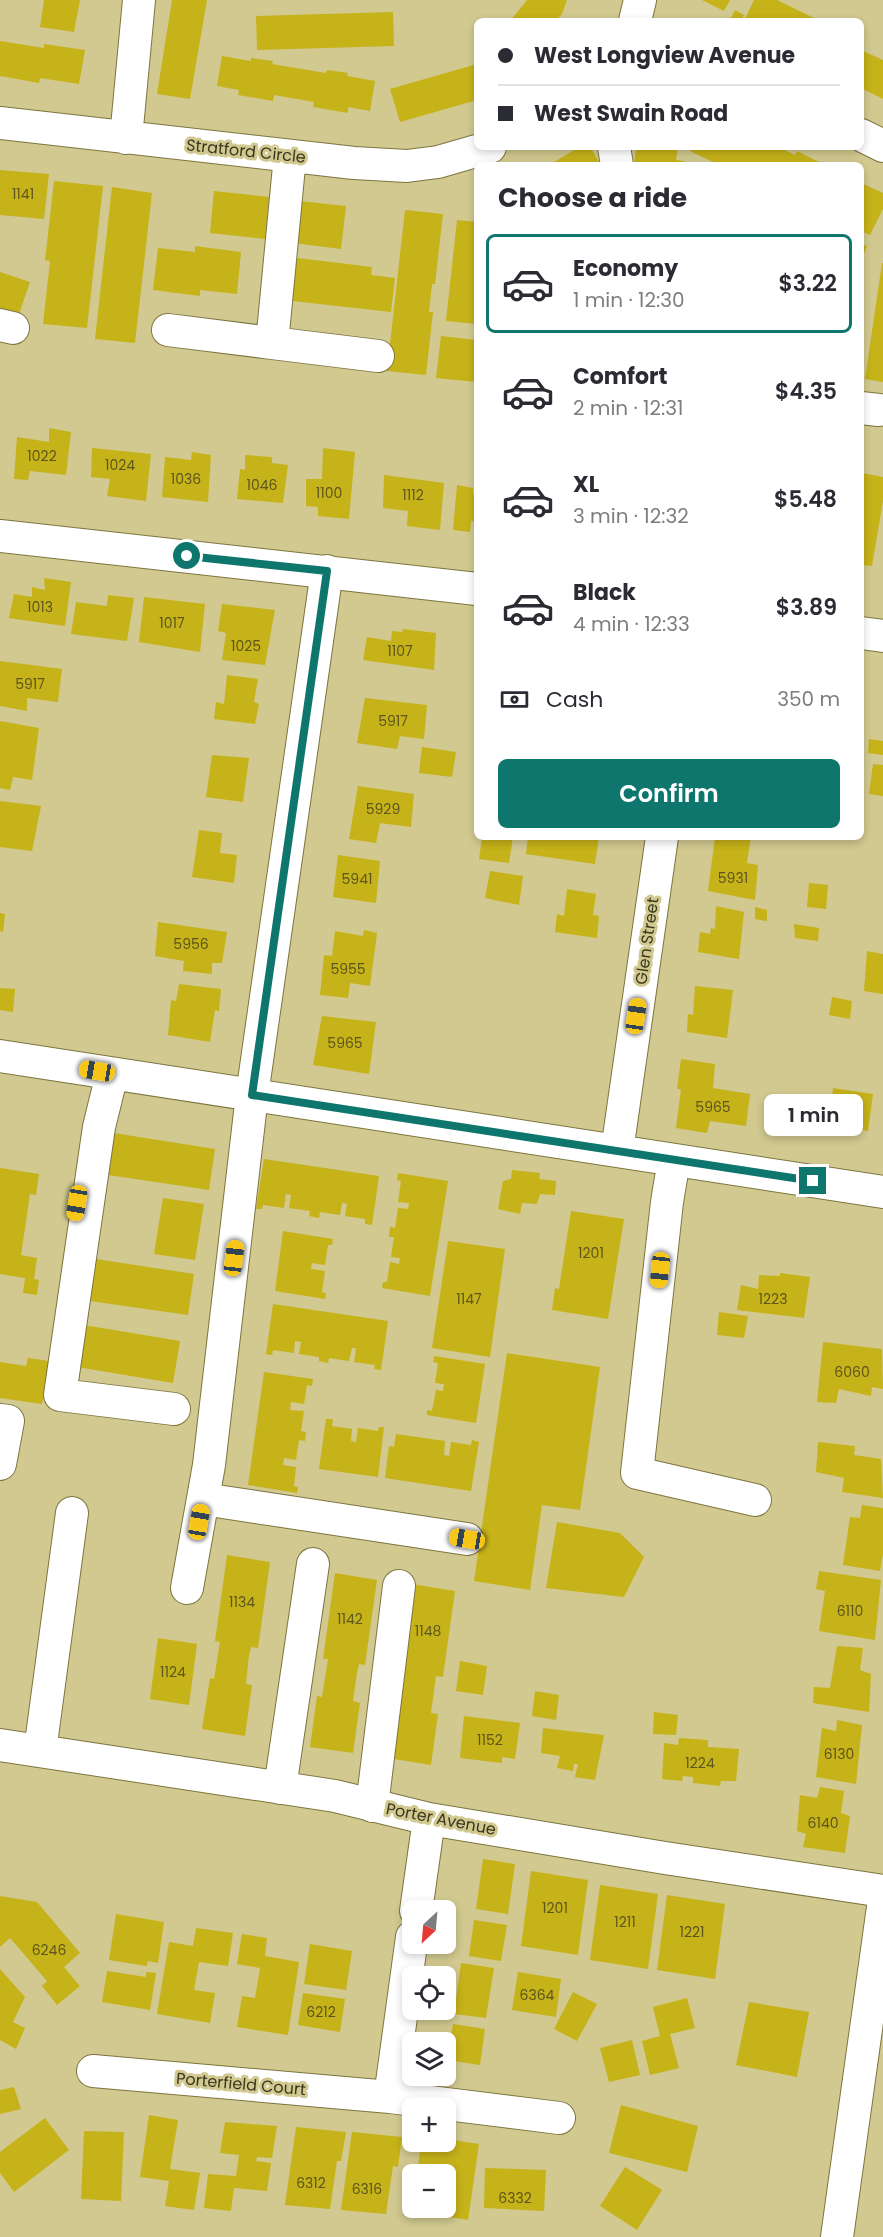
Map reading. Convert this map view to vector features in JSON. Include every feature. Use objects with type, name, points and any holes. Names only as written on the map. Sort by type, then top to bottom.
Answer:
[{"type":"street","points":[[126,138],[139,0]]},
{"type":"street","points":[[637,18],[640,0]]},
{"type":"street","name":"Stratford Circle","points":[[0,123],[354,163],[407,166],[438,162],[480,150]]},
{"type":"street","points":[[864,136],[883,146]]},
{"type":"street","points":[[272,343],[290,156]]},
{"type":"street","points":[[168,330],[378,356]]},
{"type":"street","points":[[0,536],[474,589]]},
{"type":"street","points":[[187,1588],[203,1499],[252,1095],[327,571]]},
{"type":"street","points":[[864,633],[883,636]]},
{"type":"street","name":"Glen Street","points":[[617,1151],[662,840]]},
{"type":"street","points":[[0,1056],[883,1192]]},
{"type":"street","points":[[61,1312],[105,1072]]},
{"type":"street","points":[[105,1072],[60,1395],[174,1409]]},
{"type":"street","points":[[674,1160],[667,1202],[637,1473],[755,1500]]},
{"type":"street","points":[[0,1419],[8,1421],[0,1464]]},
{"type":"street","points":[[203,1499],[467,1539]]},
{"type":"street","points":[[40,1751],[72,1513]]},
{"type":"street","points":[[280,1788],[313,1564]]},
{"type":"street","points":[[372,1806],[399,1586]]},
{"type":"street","name":"Porter Avenue","points":[[0,1745],[335,1796],[429,1819],[883,1891]]},
{"type":"street","points":[[418,1900],[429,1819]]},
{"type":"street","points":[[837,2237],[883,1907]]},
{"type":"street","points":[[390,2097],[410,1954]]},
{"type":"street","name":"Porterfield Court","points":[[93,2071],[390,2097],[559,2118]]},
{"type":"building","points":[[44,0],[80,0],[74,32],[40,27]]},
{"type":"building","points":[[172,0],[207,0],[190,99],[157,94]]},
{"type":"building","points":[[527,0],[567,0],[558,18],[512,18]]},
{"type":"building","points":[[702,0],[730,0],[724,11]]},
{"type":"building","points":[[754,0],[777,0],[814,18],[745,18]]},
{"type":"building","points":[[735,10],[744,15],[742,18],[731,18]]},
{"type":"building","points":[[393,12],[394,46],[257,50],[256,16]]},
{"type":"building","points":[[0,41],[44,48],[44,44],[85,50],[79,84],[40,78],[39,83],[0,76]]},
{"type":"building","points":[[864,51],[883,60],[883,99],[864,90]]},
{"type":"building","points":[[222,56],[251,61],[251,58],[273,61],[272,64],[326,73],[327,70],[348,73],[347,76],[375,81],[370,111],[348,107],[348,113],[313,107],[314,102],[274,95],[273,101],[238,95],[239,90],[217,86]]},
{"type":"building","points":[[474,65],[474,101],[400,122],[390,89]]},
{"type":"building","points":[[574,150],[592,150],[599,162],[554,162]]},
{"type":"building","points":[[636,150],[678,150],[676,160],[684,161],[684,162],[634,162]]},
{"type":"building","points":[[785,150],[795,155],[797,151],[819,162],[713,162],[690,151]]},
{"type":"building","points":[[0,170],[49,174],[44,219],[0,215]]},
{"type":"building","points":[[54,181],[103,186],[87,328],[43,324],[50,261],[45,260]]},
{"type":"building","points":[[864,184],[883,193],[883,209],[870,235],[864,232]]},
{"type":"building","points":[[112,187],[152,193],[135,343],[95,339]]},
{"type":"building","points":[[214,191],[269,197],[265,239],[210,233]]},
{"type":"building","points":[[290,200],[346,206],[341,249],[285,242]]},
{"type":"building","points":[[405,210],[443,214],[435,284],[432,284],[429,312],[433,312],[426,375],[387,371]]},
{"type":"building","points":[[457,220],[474,222],[474,324],[446,321]]},
{"type":"building","points":[[195,246],[241,252],[237,294],[200,290],[200,296],[153,290],[158,248],[195,252]]},
{"type":"building","points":[[289,257],[372,267],[371,275],[395,278],[391,312],[284,300]]},
{"type":"building","points":[[883,263],[883,382],[865,379]]},
{"type":"building","points":[[0,272],[30,282],[17,320],[0,314]]},
{"type":"building","points":[[441,336],[474,340],[474,382],[436,378]]},
{"type":"building","points":[[49,428],[71,432],[66,475],[30,471],[28,480],[14,479],[17,437],[49,442]]},
{"type":"building","points":[[92,448],[151,454],[146,501],[107,496],[110,479],[91,477]]},
{"type":"building","points":[[323,448],[355,452],[349,519],[318,516],[318,507],[306,506],[306,479],[322,479]]},
{"type":"building","points":[[192,452],[211,455],[208,502],[162,497],[165,457],[191,460]]},
{"type":"building","points":[[245,455],[272,457],[272,463],[288,465],[283,503],[237,499],[240,469],[245,470]]},
{"type":"building","points":[[864,473],[883,477],[883,501],[872,566],[864,565]]},
{"type":"building","points":[[384,475],[444,483],[440,530],[407,526],[408,511],[383,508]]},
{"type":"building","points":[[457,485],[473,488],[474,522],[471,521],[470,532],[453,530]]},
{"type":"building","points":[[44,578],[71,582],[65,626],[9,618],[14,594],[32,597],[32,587],[45,590]]},
{"type":"building","points":[[108,595],[134,598],[127,641],[71,634],[76,602],[107,606]]},
{"type":"building","points":[[144,597],[205,604],[200,652],[139,642]]},
{"type":"building","points":[[222,604],[275,610],[265,665],[222,660],[226,633],[218,631]]},
{"type":"building","points":[[402,629],[436,633],[434,670],[363,660],[367,637],[391,641],[392,631],[403,632]]},
{"type":"building","points":[[0,661],[62,669],[58,702],[27,698],[27,711],[0,706]]},
{"type":"building","points":[[227,675],[258,679],[254,702],[259,704],[255,724],[214,719],[216,702],[224,704]]},
{"type":"building","points":[[365,698],[427,705],[424,739],[400,736],[397,749],[357,743]]},
{"type":"building","points":[[0,721],[39,728],[32,780],[13,777],[10,790],[0,788]]},
{"type":"building","points":[[869,739],[883,741],[883,755],[868,753]]},
{"type":"building","points":[[422,747],[456,752],[452,777],[419,773]]},
{"type":"building","points":[[212,755],[249,758],[243,802],[206,797]]},
{"type":"building","points":[[873,764],[883,765],[883,796],[869,794]]},
{"type":"building","points":[[358,786],[414,794],[411,827],[380,823],[376,843],[349,839]]},
{"type":"building","points":[[0,801],[41,806],[32,851],[0,847]]},
{"type":"building","points":[[199,830],[222,833],[220,853],[237,855],[234,883],[192,877]]},
{"type":"building","points":[[482,840],[513,840],[509,863],[479,859]]},
{"type":"building","points":[[528,840],[599,840],[595,864],[526,854]]},
{"type":"building","points":[[715,840],[751,840],[747,863],[758,865],[755,900],[708,891]]},
{"type":"building","points":[[338,855],[380,861],[376,903],[333,897]]},
{"type":"building","points":[[490,871],[523,876],[519,905],[485,898]]},
{"type":"building","points":[[809,883],[828,885],[826,909],[807,907]]},
{"type":"building","points":[[567,889],[596,894],[593,915],[599,916],[597,938],[555,932],[557,914],[564,916]]},
{"type":"building","points":[[716,906],[744,912],[739,959],[698,952],[700,932],[710,934],[711,928],[715,929]]},
{"type":"building","points":[[755,907],[767,910],[767,921],[755,919]]},
{"type":"building","points":[[0,913],[5,914],[3,932],[0,931]]},
{"type":"building","points":[[158,922],[227,932],[222,963],[212,963],[212,974],[183,971],[184,961],[155,956]]},
{"type":"building","points":[[794,924],[819,928],[818,941],[795,938]]},
{"type":"building","points":[[364,930],[377,933],[370,986],[350,983],[348,998],[320,995],[324,955],[332,956],[335,931],[363,936]]},
{"type":"building","points":[[867,951],[883,954],[883,994],[864,991]]},
{"type":"building","points":[[179,984],[221,989],[219,1011],[215,1010],[210,1042],[168,1035],[171,1000],[176,1001]]},
{"type":"building","points":[[695,986],[733,990],[727,1038],[687,1032],[688,1014],[693,1015]]},
{"type":"building","points":[[0,988],[15,989],[13,1012],[0,1010]]},
{"type":"building","points":[[832,997],[852,1001],[850,1019],[829,1015]]},
{"type":"building","points":[[322,1016],[376,1022],[369,1074],[313,1065]]},
{"type":"building","points":[[681,1059],[715,1064],[713,1088],[750,1094],[746,1126],[710,1121],[707,1133],[676,1128],[681,1089],[677,1089]]},
{"type":"building","points":[[833,1088],[873,1094],[868,1131],[830,1124]]},
{"type":"building","points":[[101,1131],[215,1149],[209,1190],[95,1173]]},
{"type":"building","points":[[264,1159],[379,1176],[372,1225],[365,1224],[365,1219],[345,1216],[347,1204],[342,1203],[340,1215],[320,1212],[319,1218],[309,1216],[310,1211],[289,1208],[291,1195],[286,1194],[284,1208],[263,1205],[262,1209],[256,1209]]},
{"type":"building","points":[[0,1168],[39,1174],[36,1195],[30,1194],[21,1255],[37,1258],[34,1279],[39,1280],[37,1295],[23,1293],[25,1278],[0,1274]]},
{"type":"building","points":[[512,1170],[540,1173],[539,1179],[556,1181],[555,1195],[540,1194],[537,1204],[522,1203],[520,1214],[498,1209],[503,1181],[511,1179]]},
{"type":"building","points":[[398,1173],[448,1181],[430,1296],[382,1288],[383,1282],[387,1282],[390,1262],[399,1264],[400,1258],[391,1257],[394,1237],[389,1237],[390,1227],[395,1228],[398,1208],[408,1209],[409,1203],[398,1202],[401,1181],[397,1180]]},
{"type":"building","points":[[163,1198],[204,1204],[195,1260],[154,1254]]},
{"type":"building","points":[[571,1211],[624,1219],[608,1319],[552,1310],[555,1288],[559,1289]]},
{"type":"building","points":[[283,1231],[333,1239],[332,1245],[328,1245],[325,1265],[312,1263],[311,1269],[325,1271],[322,1292],[326,1293],[325,1299],[275,1291]]},
{"type":"building","points":[[448,1241],[505,1249],[490,1357],[432,1348]]},
{"type":"building","points":[[83,1257],[194,1274],[188,1315],[76,1299]]},
{"type":"building","points":[[780,1273],[810,1277],[804,1318],[737,1310],[741,1285],[758,1289],[759,1275],[780,1276]]},
{"type":"building","points":[[273,1304],[388,1321],[381,1370],[374,1369],[375,1365],[354,1362],[356,1348],[352,1348],[349,1361],[329,1358],[328,1363],[319,1361],[319,1357],[299,1354],[301,1342],[295,1341],[294,1353],[273,1350],[272,1355],[266,1354]]},
{"type":"building","points":[[719,1312],[748,1316],[744,1338],[717,1335]]},
{"type":"building","points":[[78,1324],[180,1341],[173,1383],[71,1366]]},
{"type":"building","points":[[823,1342],[882,1349],[883,1389],[872,1387],[871,1396],[839,1389],[836,1403],[817,1402]]},
{"type":"building","points":[[507,1353],[600,1367],[580,1510],[542,1505],[530,1590],[474,1581]]},
{"type":"building","points":[[434,1356],[485,1364],[476,1423],[427,1415],[427,1410],[432,1411],[436,1390],[443,1391],[444,1384],[435,1383],[438,1363],[433,1362]]},
{"type":"building","points":[[28,1358],[49,1361],[42,1404],[0,1398],[0,1362],[26,1366]]},
{"type":"building","points":[[264,1372],[313,1379],[312,1386],[307,1385],[304,1404],[291,1402],[290,1410],[304,1411],[301,1431],[306,1432],[305,1441],[299,1440],[296,1460],[284,1458],[283,1465],[296,1467],[294,1486],[298,1487],[297,1493],[248,1485]]},
{"type":"building","points":[[326,1419],[333,1419],[332,1426],[352,1429],[351,1441],[356,1442],[358,1428],[378,1431],[379,1427],[384,1427],[378,1477],[319,1469]]},
{"type":"building","points":[[396,1434],[445,1441],[444,1455],[449,1456],[451,1442],[471,1445],[472,1440],[479,1442],[471,1491],[385,1478],[389,1446],[394,1447]]},
{"type":"building","points":[[818,1442],[855,1446],[854,1455],[881,1459],[883,1498],[842,1492],[844,1478],[816,1472]]},
{"type":"building","points":[[862,1505],[883,1508],[883,1554],[880,1571],[843,1565],[850,1517],[860,1518]]},
{"type":"building","points":[[557,1522],[620,1533],[644,1557],[624,1597],[546,1588]]},
{"type":"building","points":[[227,1555],[270,1562],[258,1648],[251,1647],[249,1655],[246,1684],[252,1685],[245,1736],[202,1729],[210,1678],[214,1679],[220,1642],[215,1641]]},
{"type":"building","points":[[819,1571],[881,1580],[875,1640],[819,1631],[825,1591],[816,1589]]},
{"type":"building","points":[[335,1573],[377,1580],[365,1665],[359,1664],[353,1701],[360,1703],[353,1753],[310,1747],[317,1696],[322,1697],[328,1659],[323,1659]]},
{"type":"building","points":[[412,1584],[455,1591],[443,1677],[436,1676],[431,1713],[438,1714],[431,1765],[388,1758],[400,1708],[405,1671],[400,1670]]},
{"type":"building","points":[[158,1638],[197,1644],[189,1705],[150,1699]]},
{"type":"building","points":[[837,1646],[863,1648],[860,1670],[871,1674],[869,1712],[813,1703],[814,1687],[830,1688]]},
{"type":"building","points":[[460,1661],[487,1666],[483,1695],[456,1691]]},
{"type":"building","points":[[535,1691],[559,1695],[556,1720],[532,1716]]},
{"type":"building","points":[[654,1712],[678,1715],[676,1735],[653,1734]]},
{"type":"building","points":[[464,1716],[520,1723],[515,1759],[502,1757],[502,1763],[460,1758]]},
{"type":"building","points":[[837,1720],[862,1725],[856,1784],[816,1777],[822,1728],[836,1731]]},
{"type":"building","points":[[543,1728],[604,1735],[595,1780],[575,1777],[578,1764],[574,1764],[573,1771],[557,1768],[560,1756],[541,1753]]},
{"type":"building","points":[[679,1738],[708,1740],[708,1747],[739,1749],[736,1781],[721,1781],[720,1786],[693,1783],[693,1777],[683,1776],[682,1781],[662,1779],[664,1743],[678,1745]]},
{"type":"building","points":[[820,1787],[844,1791],[841,1813],[850,1816],[845,1853],[803,1847],[806,1834],[797,1831],[800,1795],[817,1798]]},
{"type":"building","points":[[483,1859],[515,1864],[508,1914],[476,1909]]},
{"type":"building","points":[[531,1871],[588,1880],[578,1955],[521,1946]]},
{"type":"building","points":[[600,1885],[658,1894],[648,1969],[590,1960]]},
{"type":"building","points":[[667,1895],[725,1904],[715,1979],[657,1970]]},
{"type":"building","points":[[0,1896],[37,1902],[80,1953],[64,1967],[80,1986],[57,2005],[42,1986],[47,1981],[10,1938],[0,1947]]},
{"type":"building","points":[[116,1914],[164,1922],[158,1963],[148,1961],[147,1966],[109,1960]]},
{"type":"building","points":[[474,1920],[507,1925],[501,1961],[469,1956]]},
{"type":"building","points":[[196,1928],[233,1933],[228,1966],[199,1962],[194,1990],[215,1993],[210,2023],[157,2014],[169,1942],[193,1946]]},
{"type":"building","points":[[242,1934],[267,1938],[265,1956],[299,1962],[288,2035],[237,2027],[242,1996],[255,1998],[260,1968],[237,1964]]},
{"type":"building","points":[[310,1944],[352,1951],[346,1990],[304,1984]]},
{"type":"building","points":[[461,1963],[494,1968],[486,2018],[456,2014]]},
{"type":"building","points":[[0,1969],[25,1997],[13,2022],[25,2028],[16,2049],[0,2040]]},
{"type":"building","points":[[107,1971],[146,1977],[146,1972],[156,1973],[150,2010],[102,2002]]},
{"type":"building","points":[[518,1972],[561,1979],[556,2017],[512,2010]]},
{"type":"building","points":[[573,1992],[597,2004],[577,2041],[554,2029]]},
{"type":"building","points":[[303,1993],[345,1999],[340,2032],[298,2025]]},
{"type":"building","points":[[687,1998],[695,2028],[670,2034],[679,2068],[650,2075],[642,2041],[660,2036],[653,2007]]},
{"type":"building","points":[[749,2002],[809,2012],[797,2077],[736,2065]]},
{"type":"building","points":[[453,2024],[485,2029],[480,2065],[456,2061],[456,2032],[452,2032]]},
{"type":"building","points":[[632,2040],[640,2075],[609,2082],[600,2048]]},
{"type":"building","points":[[14,2087],[21,2109],[0,2114],[0,2090]]},
{"type":"building","points":[[621,2105],[698,2126],[687,2172],[609,2153]]},
{"type":"building","points":[[149,2115],[178,2120],[170,2169],[200,2173],[194,2210],[165,2206],[169,2181],[140,2177]]},
{"type":"building","points":[[45,2118],[69,2150],[14,2192],[0,2173],[0,2152]]},
{"type":"building","points":[[225,2122],[277,2126],[272,2158],[257,2157],[256,2161],[271,2163],[267,2191],[234,2188],[231,2211],[204,2208],[208,2174],[236,2176],[239,2155],[220,2153]]},
{"type":"building","points":[[296,2127],[346,2132],[341,2161],[337,2161],[330,2209],[285,2205]]},
{"type":"building","points":[[84,2131],[124,2132],[121,2201],[81,2199]]},
{"type":"building","points":[[352,2132],[402,2137],[398,2167],[393,2166],[386,2214],[341,2210]]},
{"type":"building","points":[[456,2141],[479,2144],[468,2220],[455,2218],[456,2164],[418,2164],[420,2152],[456,2152]]},
{"type":"building","points":[[625,2167],[662,2190],[637,2230],[600,2206]]},
{"type":"building","points":[[485,2168],[546,2170],[544,2211],[484,2208]]},
{"type":"route","points":[[187,556],[327,571],[252,1095],[813,1181]]}]
